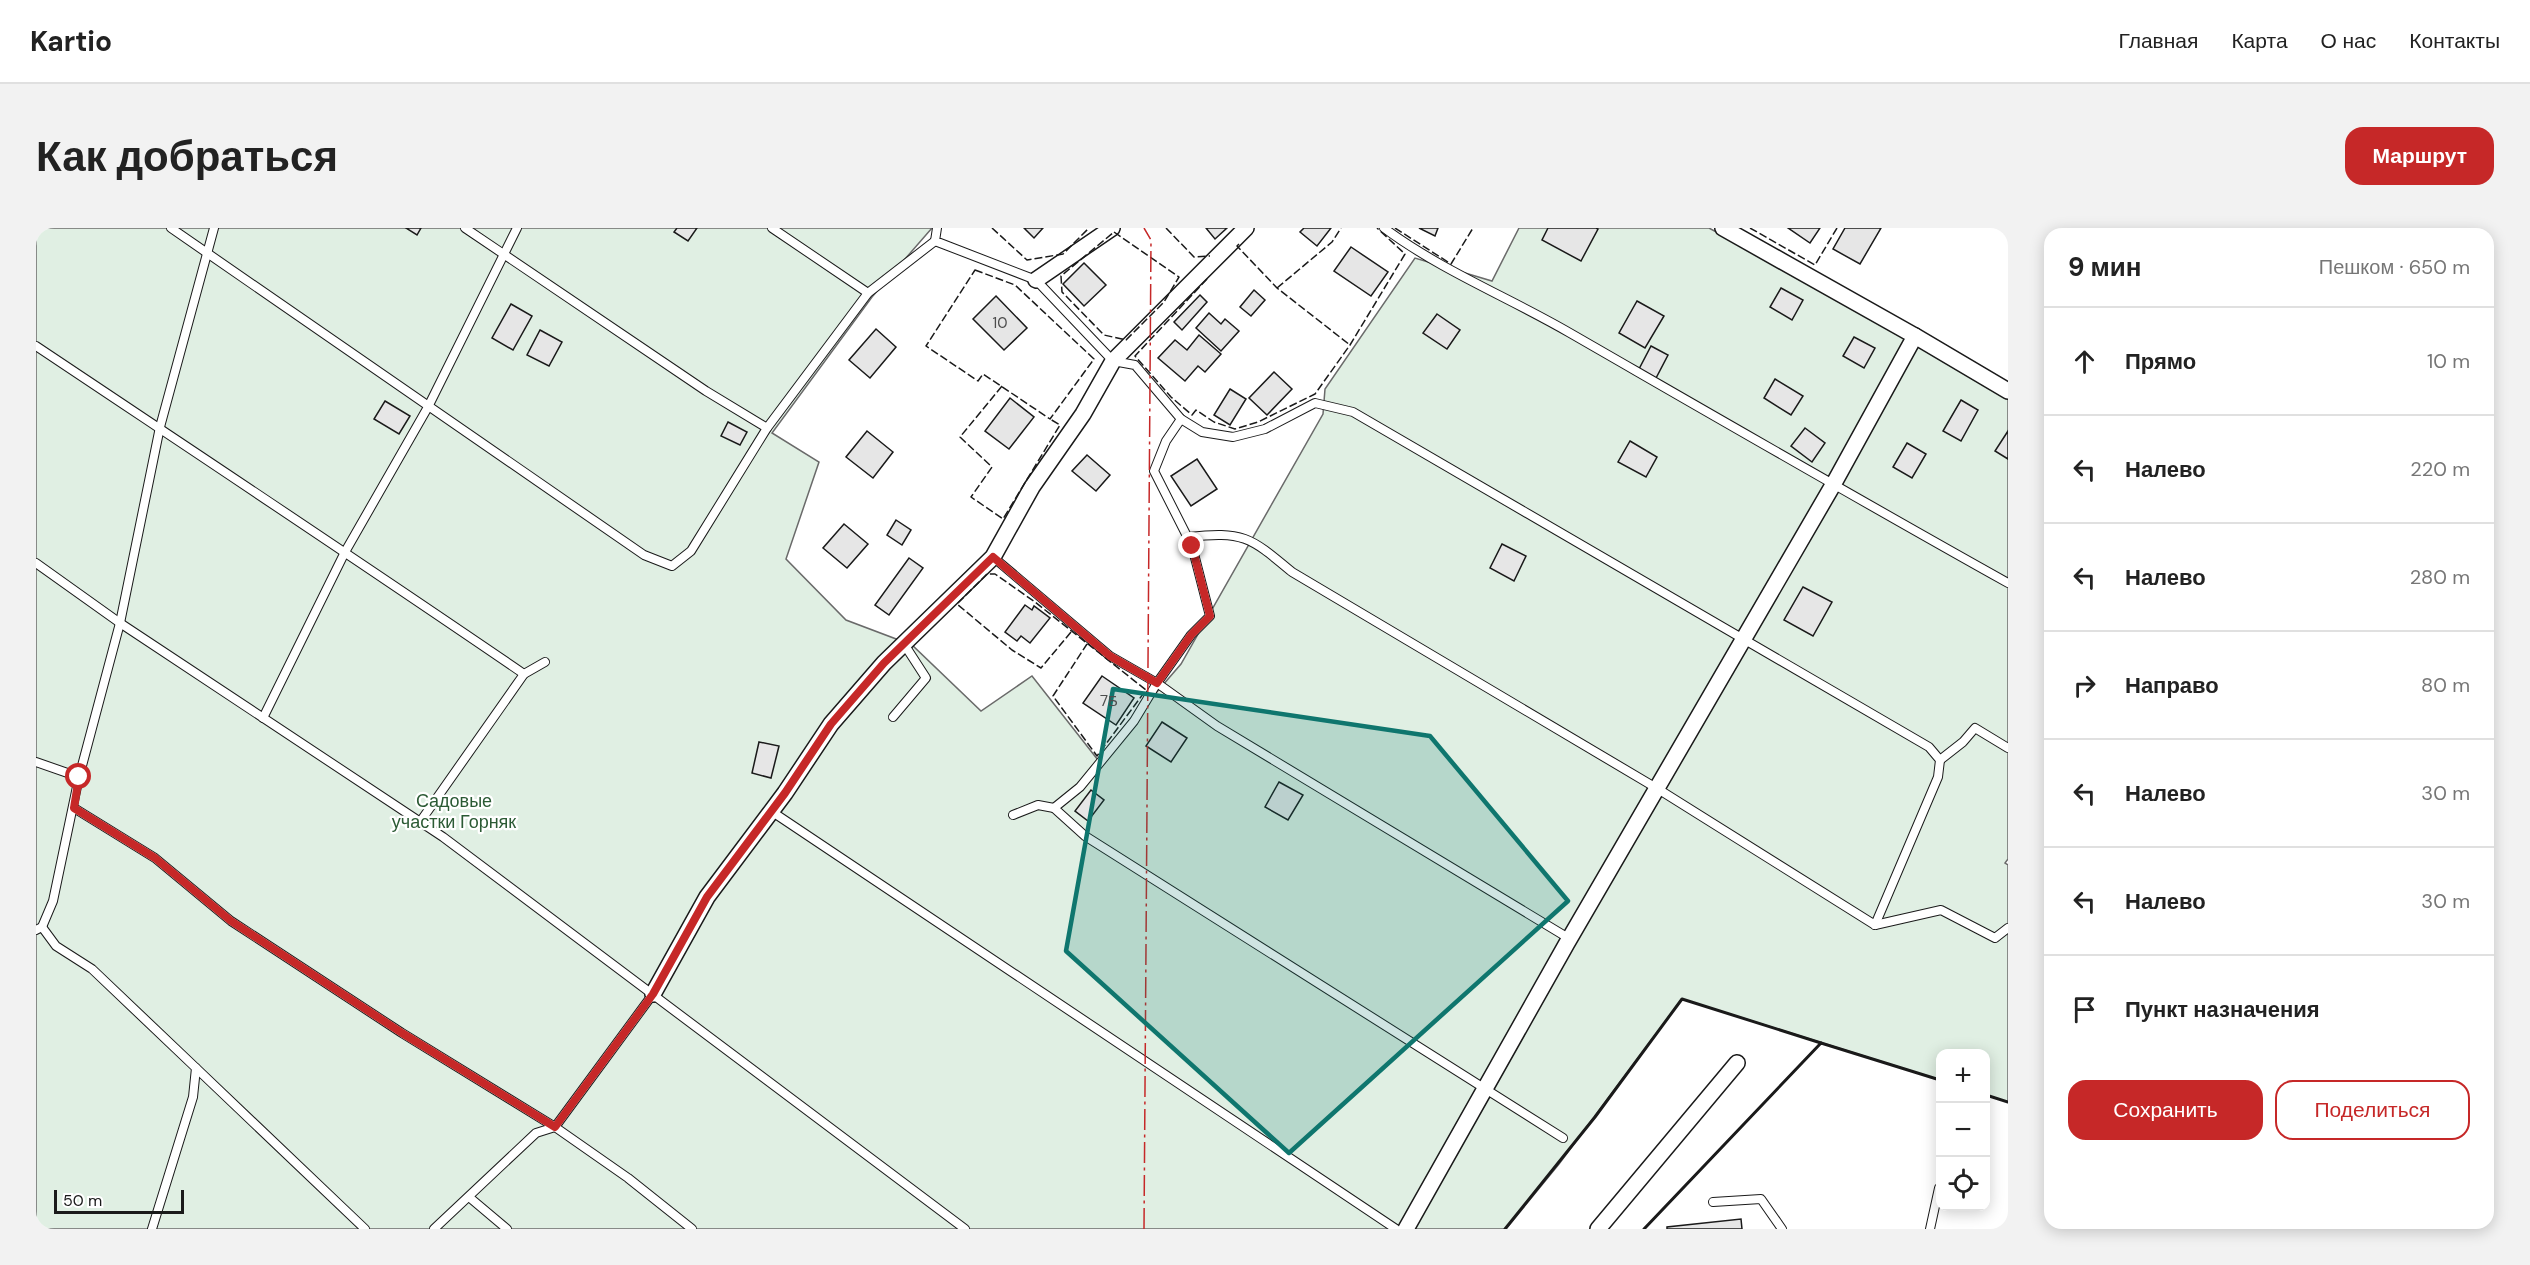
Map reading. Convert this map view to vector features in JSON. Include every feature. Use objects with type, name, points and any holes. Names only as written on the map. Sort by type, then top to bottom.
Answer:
[{"type":"street","points":[[1036,280],[1112,228]]},
{"type":"street","points":[[653,994],[707,897],[771,812],[831,724],[904,644],[993,557],[1032,486],[1083,414],[1113,361],[1246,228]]},
{"type":"street","points":[[1723,228],[2008,391]]},
{"type":"street","points":[[1406,1229],[1570,939],[1833,485],[1915,336]]},
{"type":"street","points":[[1598,1229],[1737,1063]]},
{"type":"lane","points":[[171,228],[644,555],[672,566],[691,551],[767,428],[868,293],[934,241],[937,228]]},
{"type":"lane","points":[[214,228],[160,427],[120,623],[79,777],[53,901],[39,929],[56,946],[92,969],[365,1229]]},
{"type":"lane","points":[[465,228],[706,391],[767,428]]},
{"type":"lane","points":[[263,718],[345,552],[428,407],[517,228]]},
{"type":"lane","points":[[772,228],[868,293]]},
{"type":"lane","points":[[1384,228],[1410,247],[1469,282],[1560,327],[2008,583]]},
{"type":"lane","points":[[934,241],[1036,280],[1113,361],[1135,365],[1181,418],[1202,432],[1233,437],[1265,429],[1315,403],[1353,412],[1929,747],[1940,760]]},
{"type":"lane","points":[[36,346],[160,427],[194,453],[524,674]]},
{"type":"lane","points":[[1054,808],[1080,787],[1134,721],[1157,683],[1191,635],[1210,616],[1192,546],[1154,471],[1166,441],[1181,418]]},
{"type":"lane","points":[[1188,537],[1224,533],[1256,542],[1292,572],[1658,789],[1875,925],[1941,910],[1995,938],[2008,928]]},
{"type":"lane","points":[[993,557],[1110,656],[1157,683],[1217,726],[1570,939]]},
{"type":"lane","points":[[36,563],[120,623],[420,822],[653,994],[964,1229]]},
{"type":"lane","points":[[893,717],[926,678],[904,644]]},
{"type":"lane","points":[[420,822],[524,674],[545,662]]},
{"type":"lane","points":[[1875,925],[1938,777],[1940,760],[1963,742],[1975,728],[2008,748]]},
{"type":"lane","points":[[36,762],[79,777]]},
{"type":"lane","points":[[1013,815],[1038,805],[1054,808],[1086,836],[1563,1138]]},
{"type":"lane","points":[[74,808],[155,858],[231,921],[402,1033],[555,1127],[628,1178],[692,1229]]},
{"type":"lane","points":[[771,812],[1396,1229]]},
{"type":"lane","points":[[434,1229],[536,1133],[555,1127],[653,994]]},
{"type":"lane","points":[[152,1229],[193,1096],[195,1068]]},
{"type":"lane","points":[[469,1197],[507,1229]]},
{"type":"lane","points":[[1713,1202],[1761,1199],[1782,1229]]},
{"type":"lane","points":[[1930,1229],[1936,1202]]},
{"type":"highlighted area","points":[[1113,689],[1430,736],[1568,901],[1289,1153],[1066,951]]},
{"type":"green space","name":"Садовые участки Горняк","points":[[36,228],[932,228],[872,297],[772,433],[819,462],[786,559],[846,620],[912,645],[981,711],[1032,676],[1098,760],[1181,664],[1323,414],[1325,389],[1415,258],[1492,281],[1519,228],[1709,228],[2008,390],[2008,859],[2005,863],[2008,865],[2008,1102],[1990,1096],[1990,1049],[1936,1049],[1936,1079],[1682,999],[1559,1164],[1506,1229],[36,1229]]},
{"type":"building","points":[[406,228],[421,228],[417,235]]},
{"type":"building","points":[[677,228],[697,228],[688,241],[674,232]]},
{"type":"building","points":[[1024,228],[1043,228],[1034,238]]},
{"type":"building","points":[[1206,228],[1227,228],[1215,239]]},
{"type":"building","points":[[1304,228],[1331,228],[1317,246],[1300,232]]},
{"type":"building","points":[[1419,228],[1438,228],[1435,236]]},
{"type":"building","points":[[1548,228],[1598,229],[1581,261],[1542,240]]},
{"type":"building","points":[[1788,228],[1820,228],[1810,243]]},
{"type":"building","points":[[1845,228],[1881,228],[1860,264],[1833,249]]},
{"type":"building","points":[[1351,247],[1388,272],[1371,296],[1334,271]]},
{"type":"building","points":[[1084,263],[1106,285],[1084,306],[1063,284]]},
{"type":"building","points":[[1781,288],[1803,300],[1792,320],[1770,307]]},
{"type":"building","points":[[1254,290],[1265,300],[1251,316],[1240,307]]},
{"type":"building","points":[[1200,295],[1207,302],[1182,330],[1174,322]]},
{"type":"building","points":[[996,296],[1027,328],[1004,350],[973,319]]},
{"type":"building","points":[[1637,301],[1664,316],[1645,348],[1619,333]]},
{"type":"building","points":[[511,304],[532,316],[513,350],[492,338]]},
{"type":"building","points":[[1209,313],[1221,324],[1225,319],[1239,331],[1221,351],[1196,328]]},
{"type":"building","points":[[1437,314],[1460,330],[1447,349],[1423,333]]},
{"type":"building","points":[[876,329],[896,347],[870,378],[849,360]]},
{"type":"building","points":[[540,330],[562,342],[549,366],[527,355]]},
{"type":"building","points":[[1199,335],[1221,354],[1205,372],[1198,366],[1185,381],[1158,358],[1175,340],[1187,350]]},
{"type":"building","points":[[1854,337],[1875,348],[1864,368],[1843,356]]},
{"type":"building","points":[[1651,346],[1668,355],[1655,380],[1638,371]]},
{"type":"building","points":[[1274,372],[1292,389],[1267,415],[1249,398]]},
{"type":"building","points":[[1775,379],[1803,396],[1791,415],[1764,398]]},
{"type":"building","points":[[1230,389],[1246,399],[1230,425],[1214,415]]},
{"type":"building","points":[[1010,398],[1034,417],[1009,449],[985,431]]},
{"type":"building","points":[[1961,400],[1978,410],[1961,441],[1943,431]]},
{"type":"building","points":[[385,401],[410,416],[399,434],[374,419]]},
{"type":"building","points":[[728,422],[747,432],[740,445],[721,436]]},
{"type":"building","points":[[1805,428],[1825,443],[1812,462],[1791,446]]},
{"type":"building","points":[[867,431],[893,452],[873,478],[846,457]]},
{"type":"building","points":[[2008,431],[2008,459],[1995,451]]},
{"type":"building","points":[[1630,441],[1657,457],[1646,477],[1618,462]]},
{"type":"building","points":[[1907,443],[1926,454],[1912,478],[1893,467]]},
{"type":"building","points":[[1087,455],[1110,475],[1096,491],[1072,471]]},
{"type":"building","points":[[1197,459],[1217,489],[1191,506],[1171,476]]},
{"type":"building","points":[[896,520],[911,530],[902,545],[887,535]]},
{"type":"building","points":[[844,524],[868,544],[847,568],[823,548]]},
{"type":"building","points":[[1502,544],[1526,556],[1514,581],[1490,568]]},
{"type":"building","points":[[909,558],[923,568],[889,615],[875,605]]},
{"type":"building","points":[[1803,587],[1832,602],[1813,636],[1784,620]]},
{"type":"building","points":[[1025,605],[1032,610],[1034,606],[1050,618],[1030,643],[1021,636],[1017,641],[1005,632]]},
{"type":"building","points":[[1102,676],[1134,698],[1116,725],[1083,703]]},
{"type":"building","points":[[1162,722],[1187,738],[1171,762],[1146,746]]},
{"type":"building","points":[[759,742],[779,746],[771,778],[752,773]]},
{"type":"building","points":[[1279,782],[1303,795],[1288,820],[1265,807]]},
{"type":"building","points":[[1091,790],[1104,800],[1088,821],[1075,811]]},
{"type":"building","points":[[1741,1219],[1742,1229],[1667,1229],[1667,1227]]},
{"type":"fence","points":[[992,228],[1027,260],[1063,254],[1089,228]]},
{"type":"fence","points":[[1166,228],[1194,257],[1210,256]]},
{"type":"fence","points":[[1277,288],[1332,242],[1341,228]]},
{"type":"fence","points":[[1207,279],[1135,356],[1171,397],[1192,415],[1196,410],[1214,422],[1235,429],[1258,422],[1315,394],[1350,345],[1405,254],[1377,228]]},
{"type":"fence","points":[[1395,228],[1451,264],[1473,228]]},
{"type":"fence","points":[[1750,228],[1815,265],[1837,228]]},
{"type":"fence","points":[[1114,232],[1179,277],[1164,302],[1126,340],[1104,335],[1062,292],[1061,276],[1114,232]]},
{"type":"fence","points":[[1239,244],[1237,246],[1277,288],[1350,345]]},
{"type":"fence","points":[[975,270],[1015,285],[1094,359],[1050,419],[983,374],[978,381],[926,346],[975,270]]},
{"type":"fence","points":[[1002,386],[960,437],[992,467],[971,497],[1003,519],[1060,425],[1050,419]]},
{"type":"fence","points":[[1071,632],[1041,668],[1012,650],[957,604],[987,574],[995,574],[1035,602],[1146,690],[1097,756],[1053,696],[1087,644]]},
{"type":"wall","points":[[1505,1229],[1595,1117],[1682,999],[1821,1043]]},
{"type":"wall","points":[[1644,1229],[1821,1043],[1936,1079]]},
{"type":"wall","points":[[1990,1096],[2008,1102]]},
{"type":"power","points":[[1144,228],[1151,240],[1144,1229]]},
{"type":"route","points":[[79,777],[74,808],[155,858],[231,921],[402,1033],[555,1127],[653,994],[707,897],[785,793],[831,724],[884,663],[993,557],[1110,656],[1157,683],[1191,635],[1210,616],[1192,546]]}]
